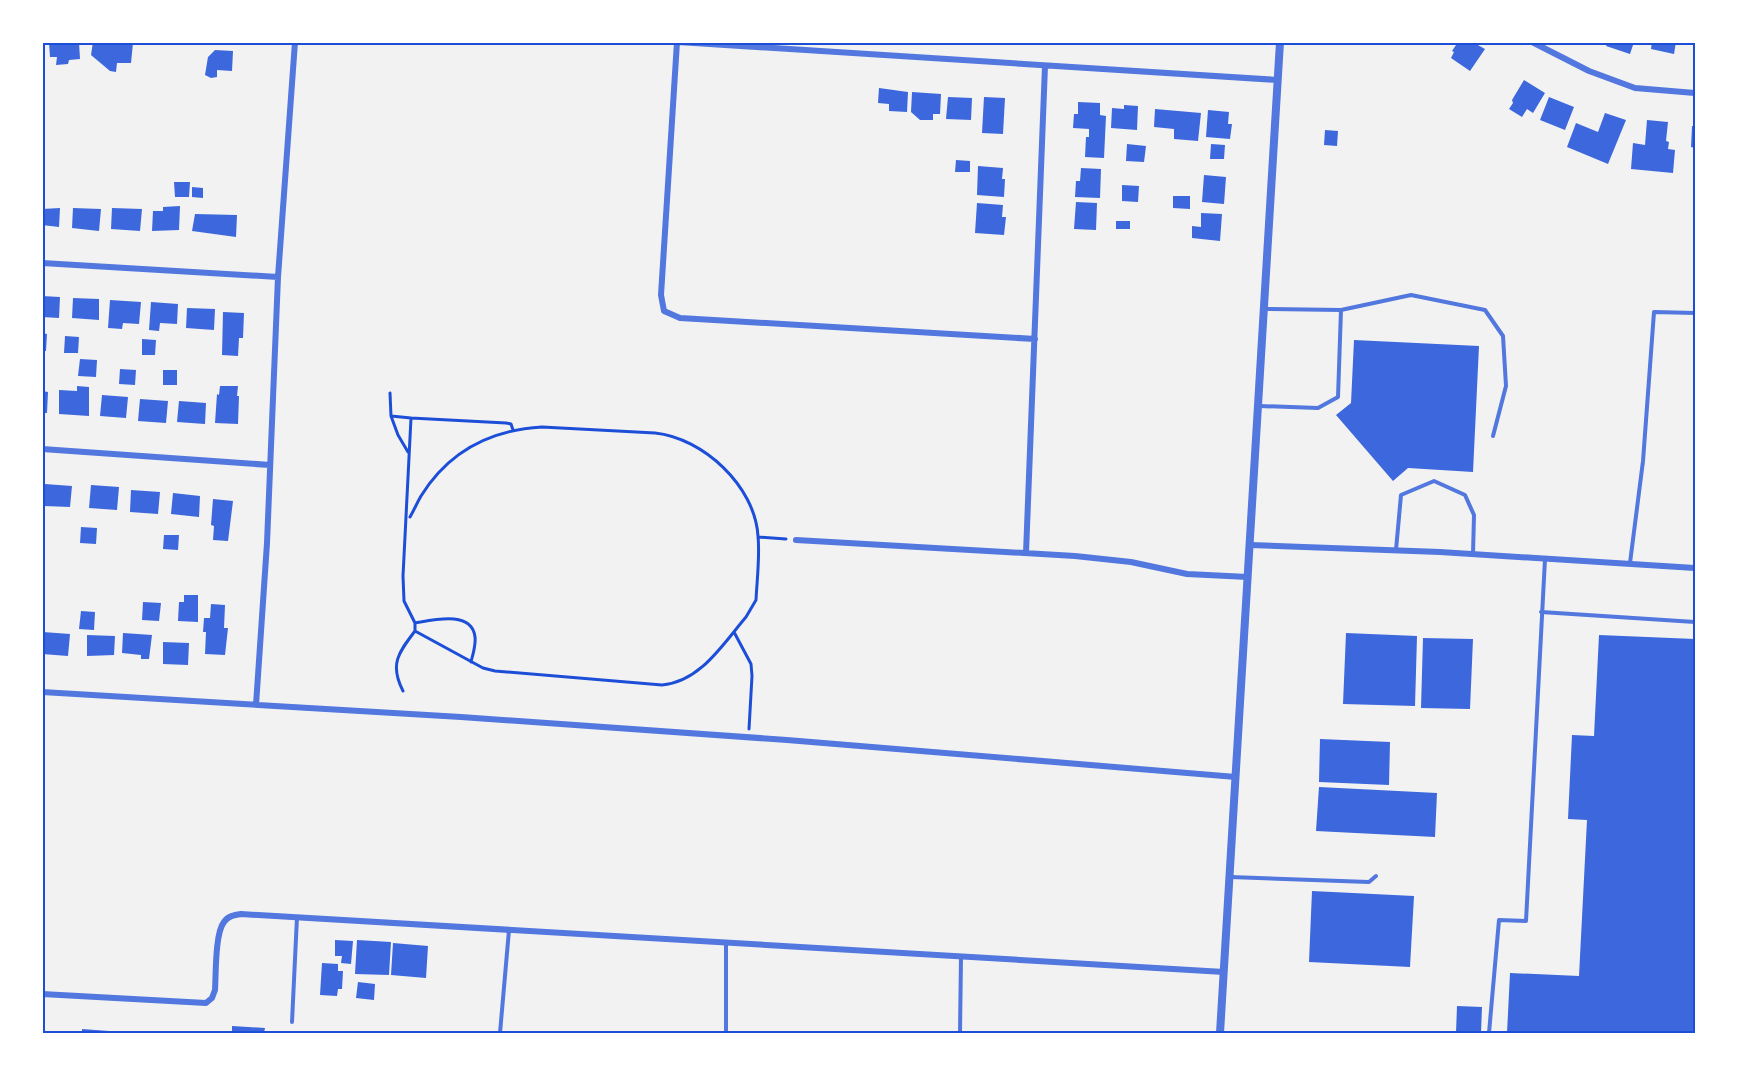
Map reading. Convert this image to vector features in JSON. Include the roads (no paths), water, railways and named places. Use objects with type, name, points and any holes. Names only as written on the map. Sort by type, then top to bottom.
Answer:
[{"type":"street","points":[[256,705],[267,554],[278,277],[296,42]]},
{"type":"street","points":[[1035,339],[680,318],[664,311],[661,295],[677,42],[1278,80]]},
{"type":"street","points":[[1220,1033],[1280,42]]},
{"type":"street","points":[[1532,42],[1589,72],[1635,87],[1695,93]]},
{"type":"street","points":[[1026,553],[1045,66]]},
{"type":"street","points":[[42,263],[278,277]]},
{"type":"street","points":[[42,449],[270,465]]},
{"type":"street","points":[[796,540],[1026,553],[1131,562],[1187,574],[1248,577]]},
{"type":"street","points":[[1250,544],[1695,567]]},
{"type":"street","points":[[42,692],[748,737],[1236,777]]},
{"type":"street","points":[[42,994],[206,1003],[212,998],[215,990],[219,933],[222,923],[230,916],[241,914],[1224,972]]},
{"type":"lane","points":[[1265,309],[1341,310],[1412,295],[1485,310],[1503,336],[1506,386],[1493,436]]},
{"type":"lane","points":[[1259,406],[1318,408],[1338,397],[1341,310]]},
{"type":"lane","points":[[1630,563],[1643,461],[1654,312],[1695,313]]},
{"type":"lane","points":[[1396,550],[1401,495],[1434,481],[1465,495],[1474,515],[1473,554]]},
{"type":"lane","points":[[1490,1033],[1499,920],[1526,921],[1545,558]]},
{"type":"lane","points":[[1541,612],[1695,622]]},
{"type":"lane","points":[[1230,877],[1369,882],[1376,876]]},
{"type":"lane","points":[[291,1022],[297,917]]},
{"type":"lane","points":[[500,1033],[509,930]]},
{"type":"lane","points":[[726,943],[726,1033]]},
{"type":"lane","points":[[960,1033],[961,957]]}]
